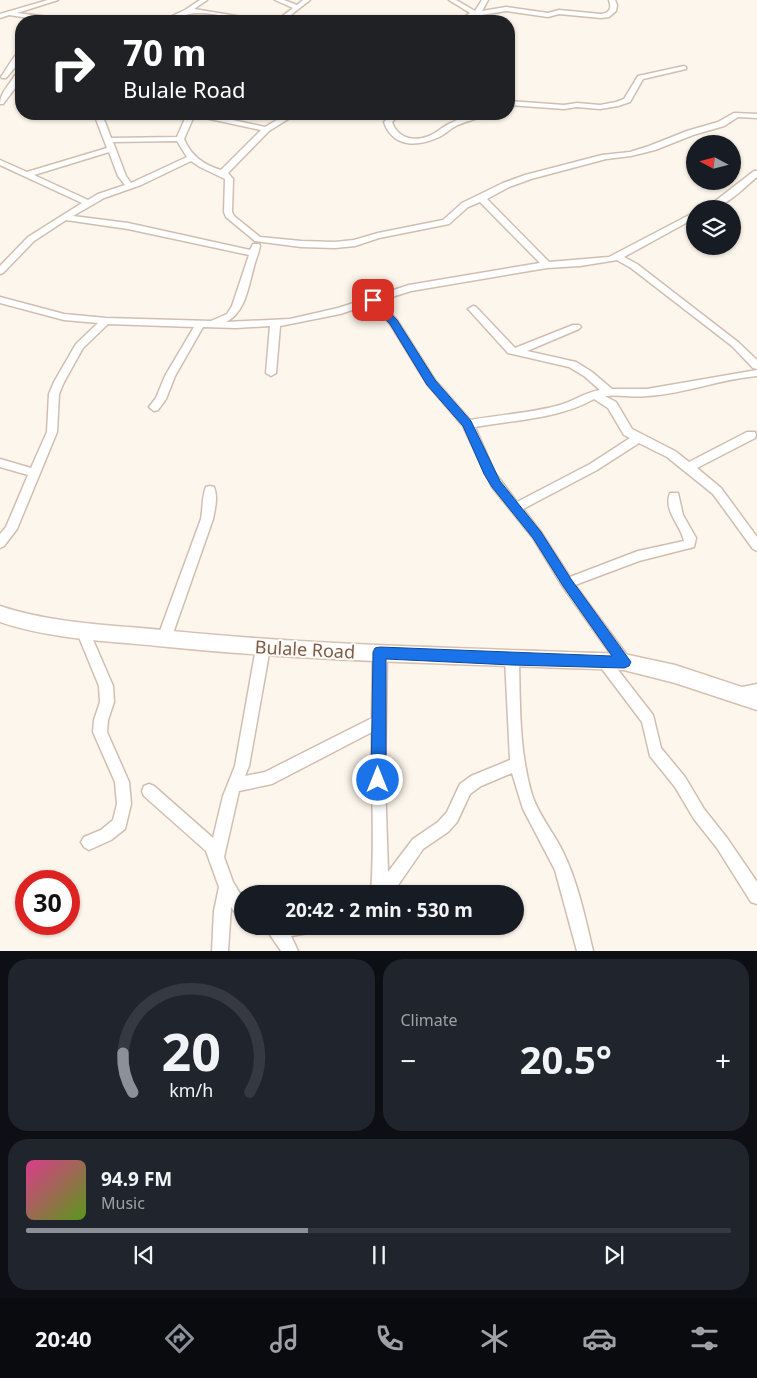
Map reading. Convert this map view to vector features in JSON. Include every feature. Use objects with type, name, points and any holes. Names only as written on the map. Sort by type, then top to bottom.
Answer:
[{"type":"street","points":[[0,16],[54,0]]},
{"type":"street","points":[[180,15],[204,0]]},
{"type":"street","points":[[278,0],[297,7]]},
{"type":"street","points":[[287,15],[307,0]]},
{"type":"street","points":[[452,0],[476,14],[506,9],[548,15],[559,12],[606,16],[613,11],[614,5],[612,0]]},
{"type":"street","points":[[476,14],[482,8],[485,0]]},
{"type":"street","points":[[186,12],[198,11],[224,15]]},
{"type":"street","points":[[11,14],[16,15]]},
{"type":"street","points":[[2,78],[15,62]]},
{"type":"street","points":[[515,104],[564,108],[576,105],[610,106],[627,100],[636,80],[642,76],[684,68]]},
{"type":"street","points":[[2,78],[15,76]]},
{"type":"street","points":[[0,102],[15,83]]},
{"type":"street","points":[[188,120],[180,138],[184,148],[191,158],[229,179],[228,212],[230,217],[258,239],[326,245],[354,243],[372,237],[446,222],[465,205],[482,198],[506,184],[605,157],[642,151],[722,124],[737,115],[757,116]]},
{"type":"street","points":[[101,120],[110,140],[122,176],[130,186]]},
{"type":"street","points":[[224,120],[266,129]]},
{"type":"street","points":[[223,174],[266,129],[282,120]]},
{"type":"street","points":[[390,120],[388,122],[396,137],[402,140],[416,141],[434,136],[449,126],[465,120]]},
{"type":"street","points":[[110,140],[180,138]]},
{"type":"street","points":[[27,174],[50,168],[83,155],[113,149]]},
{"type":"street","points":[[0,271],[31,240],[64,217],[108,193],[130,186],[191,158]]},
{"type":"street","points":[[0,162],[88,203]]},
{"type":"street","points":[[723,200],[757,173]]},
{"type":"street","points":[[482,198],[485,204],[494,210],[547,265]]},
{"type":"street","points":[[64,217],[128,226],[254,254]]},
{"type":"street","points":[[0,300],[64,317],[106,321],[200,324],[275,323],[313,318],[409,288],[547,265],[592,262],[618,256],[686,220]]},
{"type":"street","points":[[214,324],[230,316],[237,307],[258,239]]},
{"type":"street","points":[[618,256],[634,266],[690,312],[735,344],[757,366]]},
{"type":"street","points":[[373,300],[394,322],[431,382],[468,424],[490,474],[537,535],[567,583],[624,662]]},
{"type":"street","points":[[473,309],[503,343],[515,352],[572,364],[588,374],[608,392]]},
{"type":"street","points":[[0,543],[11,529],[52,432],[54,394],[59,382],[79,346],[86,337],[106,321]]},
{"type":"street","points":[[271,373],[275,323]]},
{"type":"street","points":[[154,407],[164,398],[171,375],[190,345],[200,324]]},
{"type":"street","points":[[515,352],[576,327]]},
{"type":"street","points":[[468,424],[560,409],[580,402],[594,394],[608,392],[640,394],[757,373]]},
{"type":"street","points":[[594,394],[612,405],[626,429],[638,438],[672,454],[690,467],[722,497],[757,546]]},
{"type":"street","points":[[690,467],[751,435]]},
{"type":"street","points":[[515,508],[573,479],[618,453],[638,438]]},
{"type":"street","points":[[0,463],[35,473]]},
{"type":"street","points":[[164,639],[207,519],[210,505],[210,490]]},
{"type":"street","points":[[567,583],[638,556],[690,544],[690,538],[677,515],[674,496]]},
{"type":"street","name":"Bulale Road","points":[[0,614],[14,619],[82,630],[264,648],[624,662],[748,691],[757,700]]},
{"type":"street","points":[[82,630],[106,686],[107,702],[101,720],[100,732],[122,782],[124,804],[120,824],[106,835],[89,842]]},
{"type":"street","points":[[217,856],[224,820],[242,766],[255,686],[264,648]]},
{"type":"street","points":[[379,885],[381,854],[378,722],[380,652]]},
{"type":"street","points":[[512,659],[518,764],[524,794],[531,814],[551,845],[567,883],[585,950]]},
{"type":"street","points":[[603,661],[648,719],[655,751],[680,782],[699,814],[722,843],[757,896]]},
{"type":"street","points":[[235,785],[267,779],[378,722]]},
{"type":"street","points":[[388,885],[418,844],[443,827],[452,817],[463,791],[476,781],[518,764]]},
{"type":"street","points":[[149,792],[199,835],[217,856],[226,889],[234,898]]},
{"type":"street","points":[[220,950],[222,910],[226,889]]},
{"type":"street","points":[[281,935],[290,950]]},
{"type":"route","points":[[373,300],[394,322],[417,363],[431,382],[468,424],[496,484],[537,535],[567,583],[624,662],[512,659],[380,652],[378,780]]}]
